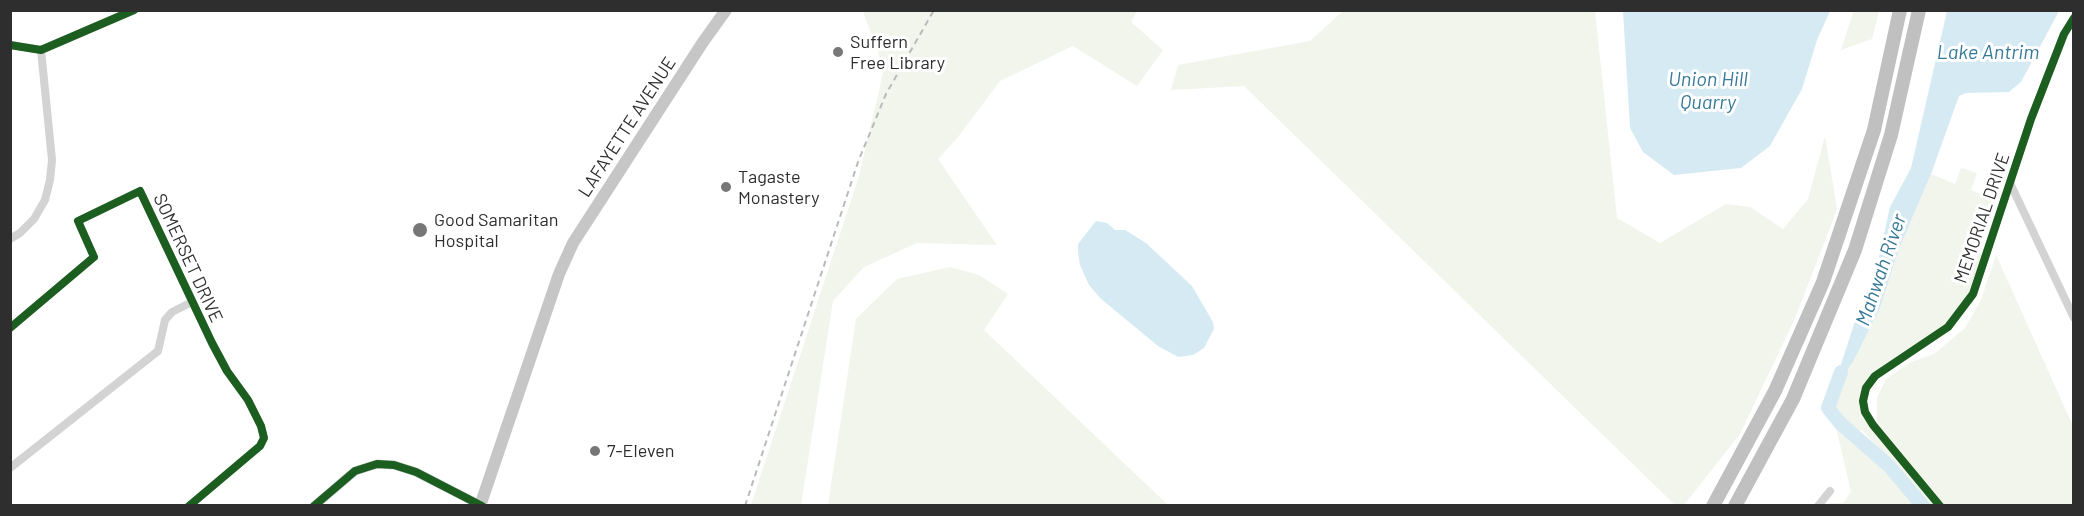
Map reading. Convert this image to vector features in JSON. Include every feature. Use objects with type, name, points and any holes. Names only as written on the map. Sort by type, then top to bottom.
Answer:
[{"type":"highway","points":[[1713,506],[1775,391],[1827,272],[1874,130],[1900,10]]},
{"type":"highway","points":[[1735,506],[1792,399],[1855,250],[1892,135],[1919,10]]},
{"type":"main road","name":"LAFAYETTE AVENUE","points":[[481,505],[559,274],[573,243],[726,10]]},
{"type":"street","points":[[10,45],[41,50],[134,10]]},
{"type":"street","name":"MEMORIAL DRIVE","points":[[1940,506],[1873,425],[1865,412],[1863,401],[1866,388],[1875,376],[1948,327],[1962,312],[1981,276],[2010,183],[2064,34],[2073,18]]},
{"type":"street","points":[[10,238],[20,233],[34,219],[45,200],[50,180],[52,160],[41,50]]},
{"type":"street","points":[[2010,183],[2073,318]]},
{"type":"street","name":"SOMERSET DRIVE","points":[[10,328],[94,257],[78,220],[140,191],[192,302],[227,371],[257,417],[264,438],[260,446],[189,506]]},
{"type":"street","name":"SOMERSET DRIVE","points":[[10,468],[158,351],[165,320],[172,312],[192,302]]},
{"type":"street","points":[[314,506],[355,471],[377,464],[394,465],[416,472],[481,505]]},
{"type":"street","points":[[1818,506],[1830,491]]},
{"type":"shaded area","points":[[1854,10],[1879,11],[1872,39],[1841,50]]},
{"type":"shaded area","points":[[863,11],[1137,11],[1131,22],[1163,50],[1137,86],[1073,46],[1000,81],[958,137],[938,159],[997,245],[917,243],[864,267],[833,301],[801,505],[751,505],[859,176],[884,69]]},
{"type":"shaded area","points":[[1343,11],[1595,11],[1617,218],[1660,243],[1726,204],[1750,207],[1783,229],[1808,199],[1825,136],[1837,209],[1796,316],[1740,434],[1684,505],[1675,505],[1244,86],[1171,90],[1178,65],[1310,41]]},
{"type":"shaded area","points":[[1961,168],[1977,173],[1971,190],[1995,200],[1976,252],[1987,257],[1962,312],[1875,376],[1863,401],[1873,425],[1877,422],[1877,398],[1886,379],[1911,362],[1934,354],[1965,328],[1981,300],[1996,255],[2073,426],[2073,505],[1931,505],[1862,430],[1852,434],[1828,408],[1833,389],[1853,362],[1880,308],[1899,249],[1931,174],[1955,184]]},
{"type":"shaded area","points":[[950,267],[979,275],[1008,294],[984,330],[1168,505],[828,505],[856,319],[897,279]]},
{"type":"shaded area","points":[[1836,427],[1858,444],[1916,505],[1827,505],[1843,503],[1851,492]]},
{"type":"water","name":"Union Hill Quarry","points":[[1623,10],[1830,11],[1817,40],[1802,89],[1770,146],[1741,168],[1674,175],[1643,152],[1630,128]]},
{"type":"water","name":"Lake Antrim","points":[[1947,11],[2059,11],[2021,82],[2009,92],[1966,93],[1959,96],[1931,174],[1899,249],[1880,308],[1853,362],[1833,389],[1856,318],[1871,294],[1890,207],[1911,168]]},
{"type":"water","points":[[1096,221],[1107,223],[1115,230],[1125,230],[1146,243],[1192,286],[1213,322],[1214,329],[1204,348],[1193,355],[1178,357],[1158,346],[1100,298],[1089,285],[1080,265],[1078,252],[1078,244]]},
{"type":"waterway","name":"Mahwah River","points":[[1841,372],[1828,408],[1840,423],[1889,466],[1923,506]]},
{"type":"railway","points":[[745,506],[858,162],[886,94],[934,10]]},
{"type":"cycle path","points":[[10,45],[41,50],[134,10]]},
{"type":"cycle path","points":[[1940,506],[1873,425],[1865,412],[1863,401],[1866,388],[1875,376],[1948,327],[1973,294],[2031,119],[2064,34],[2074,18]]},
{"type":"cycle path","points":[[10,328],[94,257],[78,221],[140,191],[212,343],[227,371],[248,400],[261,426],[264,438],[260,446],[189,506]]},
{"type":"cycle path","points":[[314,506],[355,471],[377,464],[394,465],[416,472],[482,506]]},
{"type":"place","name":"Suffern Free Library","points":[[838,52]]},
{"type":"place","name":"Tagaste Monastery","points":[[726,187]]},
{"type":"place","name":"Good Samaritan Hospital","points":[[420,230]]},
{"type":"place","name":"7-Eleven","points":[[595,451]]}]
